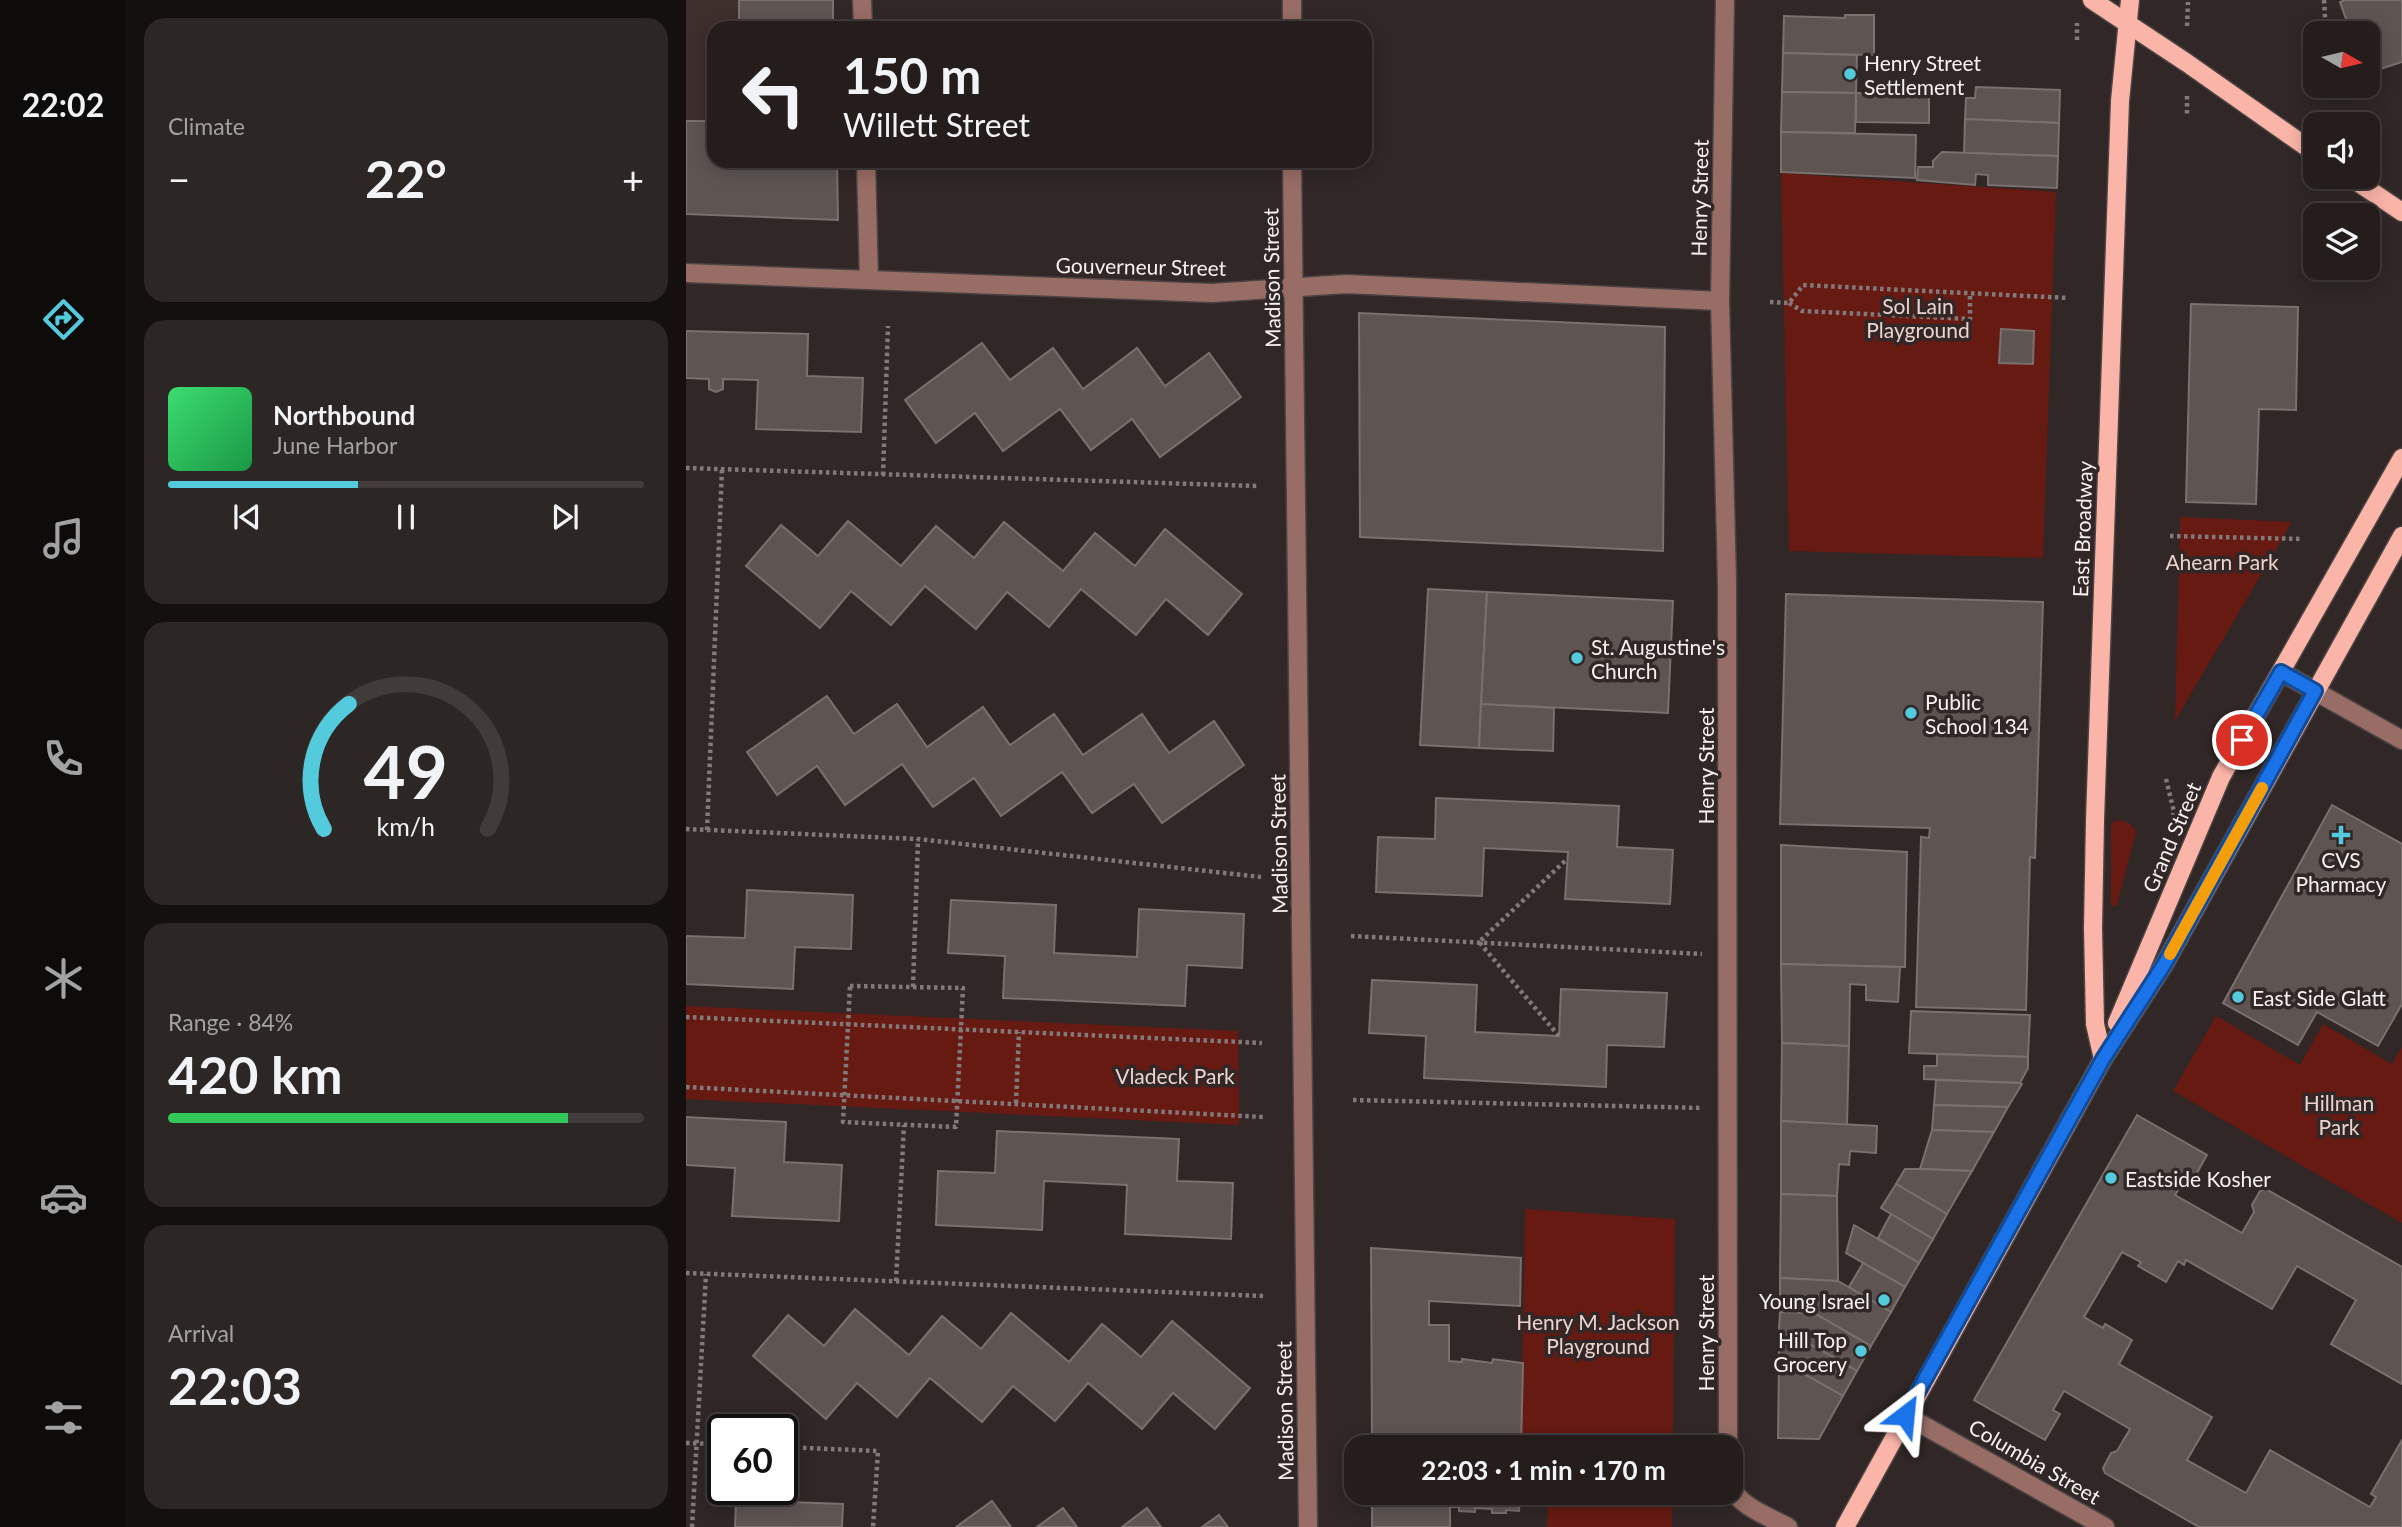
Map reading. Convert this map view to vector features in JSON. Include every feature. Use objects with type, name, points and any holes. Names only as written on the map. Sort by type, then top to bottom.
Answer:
[{"type":"main road","points":[[2092,0],[2303,145]]},
{"type":"main road","name":"East Broadway","points":[[2103,1059],[2095,1024],[2094,833],[2120,101],[2130,0]]},
{"type":"main road","points":[[2368,189],[2402,212]]},
{"type":"main road","name":"Grand Street","points":[[2103,1059],[2221,777],[2402,458]]},
{"type":"main road","name":"Grand Street","points":[[1845,1527],[2103,1059],[2165,963],[2402,537]]},
{"type":"street","points":[[862,0],[863,21]]},
{"type":"street","points":[[1292,0],[1292,21]]},
{"type":"street","name":"Henry Street","points":[[1725,0],[1720,302],[1727,582],[1728,1435]]},
{"type":"street","points":[[866,168],[869,280]]},
{"type":"street","name":"Madison Street","points":[[1292,168],[1308,1527]]},
{"type":"street","name":"Gouverneur Street","points":[[686,273],[1212,293],[1346,284],[1720,302]]},
{"type":"street","points":[[2281,672],[2402,740]]},
{"type":"street","name":"Columbia Street","points":[[1905,1415],[2105,1527]]},
{"type":"street","points":[[1743,1500],[1788,1527]]},
{"type":"path","points":[[2324,0],[2325,21]]},
{"type":"path","points":[[2187,26],[2188,2]]},
{"type":"path","points":[[2077,15],[2077,40]]},
{"type":"path","points":[[2187,92],[2187,117]]},
{"type":"path","points":[[1789,303],[1803,285],[2068,298]]},
{"type":"path","points":[[1770,302],[1789,303],[1802,311],[1970,319],[1970,293]]},
{"type":"path","points":[[883,474],[888,326]]},
{"type":"path","points":[[686,468],[1258,486]]},
{"type":"path","points":[[708,830],[722,469]]},
{"type":"path","points":[[2171,536],[2302,539]]},
{"type":"path","points":[[2166,779],[2174,812],[2169,825]]},
{"type":"path","points":[[686,829],[918,839],[1261,877]]},
{"type":"path","points":[[913,987],[918,839]]},
{"type":"path","points":[[1479,942],[1567,859]]},
{"type":"path","points":[[1352,936],[1728,955]]},
{"type":"path","points":[[1479,942],[1559,1036]]},
{"type":"path","points":[[850,986],[913,987],[963,988],[956,1127],[843,1122],[850,986]]},
{"type":"path","points":[[686,1017],[1262,1043]]},
{"type":"path","points":[[1016,1103],[1019,1032]]},
{"type":"path","points":[[686,1087],[1263,1117]]},
{"type":"path","points":[[1353,1100],[1728,1109]]},
{"type":"path","points":[[897,1281],[905,1125]]},
{"type":"path","points":[[686,1273],[1264,1296]]},
{"type":"path","points":[[692,1527],[706,1274]]},
{"type":"path","points":[[686,1443],[707,1443]]},
{"type":"path","points":[[798,1448],[877,1451],[873,1527]]},
{"type":"shaded area","points":[[686,0],[833,0],[833,21],[707,21],[707,168],[837,168],[838,220],[686,214]]},
{"type":"green space","name":"Sol Lain Playground","points":[[1781,173],[2056,192],[2043,558],[1789,551]]},
{"type":"green space","name":"Ahearn Park","points":[[2180,517],[2292,522],[2175,721],[2180,528]]},
{"type":"green space","points":[[2117,820],[2128,823],[2136,832],[2117,905],[2111,906],[2111,827]]},
{"type":"green space","name":"Vladeck Park","points":[[686,1006],[1238,1031],[1239,1125],[686,1099]]},
{"type":"green space","name":"Hillman Park","points":[[2216,1016],[2300,1065],[2323,1024],[2392,1064],[2402,1047],[2402,1223],[2173,1091]]},
{"type":"green space","name":"Henry M. Jackson Playground","points":[[1525,1209],[1675,1219],[1673,1435],[1521,1435]]},
{"type":"green space","points":[[1548,1505],[1672,1505],[1672,1527],[1547,1527]]},
{"type":"building","points":[[739,0],[833,0],[833,21],[739,21]]},
{"type":"building","points":[[2402,0],[2402,62],[2380,69],[2380,21],[2347,21],[2340,2]]},
{"type":"building","points":[[1845,15],[1874,15],[1874,55],[1783,53],[1784,16],[1845,18]]},
{"type":"building","points":[[1783,53],[1857,55],[1856,93],[1782,92]]},
{"type":"building","points":[[1976,87],[2060,90],[2059,123],[1965,119],[1966,98],[1975,98]]},
{"type":"building","points":[[1782,92],[1856,93],[1855,133],[1781,132]]},
{"type":"building","points":[[1856,93],[1929,94],[1929,123],[1856,122]]},
{"type":"building","points":[[1965,119],[2059,123],[2058,156],[1964,153]]},
{"type":"building","points":[[686,121],[707,121],[707,168],[837,168],[838,220],[686,214]]},
{"type":"building","points":[[1781,132],[1916,135],[1915,178],[1781,172]]},
{"type":"building","points":[[1942,152],[2058,156],[2057,188],[1988,185],[1988,175],[1976,174],[1975,185],[1917,180],[1918,167],[1933,167],[1933,161]]},
{"type":"building","points":[[2191,304],[2298,307],[2296,410],[2259,409],[2256,504],[2186,502]]},
{"type":"building","points":[[1359,313],[1665,327],[1663,551],[1360,537]]},
{"type":"building","points":[[2001,329],[2034,331],[2033,364],[1999,363]]},
{"type":"building","points":[[686,331],[808,334],[807,376],[863,378],[861,432],[756,429],[758,380],[723,379],[723,389],[716,392],[709,389],[709,379],[686,378]]},
{"type":"building","points":[[982,343],[1010,380],[1053,348],[1083,389],[1137,348],[1165,386],[1209,353],[1241,397],[1160,457],[1132,419],[1091,450],[1060,409],[1003,451],[975,413],[936,443],[905,400]]},
{"type":"building","points":[[848,521],[901,566],[936,526],[974,558],[1004,522],[1063,571],[1095,533],[1135,566],[1165,529],[1242,594],[1208,635],[1166,599],[1136,635],[1081,589],[1049,627],[1007,592],[976,629],[925,586],[891,625],[851,591],[820,628],[746,566],[781,525],[818,556]]},
{"type":"building","points":[[1428,589],[1487,592],[1479,748],[1420,745]]},
{"type":"building","name":"St. Augustine's Church","points":[[1487,592],[1673,601],[1668,713],[1481,704]]},
{"type":"building","name":"Public School 134","points":[[1786,594],[2043,602],[2035,858],[2030,857],[2026,1010],[1916,1007],[1921,837],[1929,838],[1930,828],[1780,824]]},
{"type":"building","points":[[827,696],[854,734],[897,704],[927,747],[983,707],[1010,745],[1054,714],[1083,755],[1142,714],[1169,753],[1214,721],[1244,765],[1162,823],[1134,784],[1092,813],[1062,772],[1001,816],[974,778],[933,807],[902,764],[845,805],[817,766],[777,795],[747,752]]},
{"type":"building","points":[[1481,704],[1554,708],[1553,751],[1479,748]]},
{"type":"building","points":[[1436,798],[1619,806],[1617,847],[1673,850],[1670,904],[1565,899],[1568,852],[1484,848],[1482,896],[1376,892],[1378,837],[1435,839]]},
{"type":"building","points":[[2332,805],[2402,844],[2402,1004],[2378,1046],[2317,1012],[2298,1045],[2223,1003]]},
{"type":"building","points":[[1781,845],[1907,852],[1905,967],[1781,964]]},
{"type":"building","points":[[747,890],[853,895],[851,949],[795,947],[793,989],[686,984],[686,936],[745,938]]},
{"type":"building","points":[[951,900],[1056,905],[1054,953],[1137,957],[1139,909],[1244,914],[1242,968],[1187,965],[1185,1006],[1003,998],[1005,956],[948,953]]},
{"type":"building","points":[[1781,964],[1900,967],[1898,1002],[1866,1000],[1866,985],[1850,984],[1849,1046],[1782,1043]]},
{"type":"building","points":[[1372,980],[1477,985],[1475,1032],[1559,1036],[1561,989],[1667,993],[1664,1047],[1607,1045],[1606,1087],[1424,1078],[1426,1036],[1369,1033]]},
{"type":"building","points":[[1911,1011],[2030,1015],[2028,1057],[1909,1053]]},
{"type":"building","points":[[1782,1043],[1849,1046],[1847,1125],[1781,1121]]},
{"type":"building","points":[[1937,1054],[2028,1057],[2028,1068],[2020,1083],[1924,1079],[1924,1066],[1937,1066]]},
{"type":"building","points":[[1936,1080],[2022,1084],[2008,1107],[1934,1105]]},
{"type":"building","points":[[1934,1105],[2008,1107],[1994,1132],[1932,1130]]},
{"type":"building","points":[[2137,1115],[2207,1155],[2192,1182],[2186,1178],[2175,1195],[2242,1233],[2254,1212],[2252,1205],[2260,1191],[2266,1189],[2402,1267],[2402,1384],[2331,1344],[2356,1300],[2297,1266],[2272,1309],[2186,1260],[2184,1265],[2178,1261],[2166,1282],[2138,1266],[2141,1262],[2122,1252],[2084,1317],[2103,1328],[2105,1324],[2132,1340],[2119,1364],[2212,1417],[2187,1460],[2246,1493],[2270,1450],[2370,1507],[2376,1497],[2371,1494],[2402,1440],[2402,1527],[2199,1527],[2105,1473],[2103,1468],[2111,1453],[2117,1451],[2130,1429],[2064,1391],[2053,1410],[2060,1414],[2045,1440],[1974,1400]]},
{"type":"building","points":[[686,1117],[786,1122],[784,1162],[842,1165],[839,1221],[732,1216],[735,1168],[686,1165]]},
{"type":"building","points":[[1781,1121],[1877,1126],[1876,1153],[1850,1151],[1849,1165],[1839,1164],[1837,1196],[1781,1194]]},
{"type":"building","points":[[1932,1130],[1994,1132],[1972,1171],[1920,1169]]},
{"type":"building","points":[[997,1131],[1179,1139],[1177,1181],[1233,1183],[1231,1239],[1125,1234],[1127,1185],[1044,1181],[1042,1230],[936,1225],[938,1171],[995,1173]]},
{"type":"building","points":[[1905,1169],[1972,1171],[1947,1214],[1896,1184]]},
{"type":"building","points":[[1896,1184],[1947,1214],[1933,1239],[1881,1208]]},
{"type":"building","points":[[1781,1194],[1837,1196],[1838,1281],[1780,1278]]},
{"type":"building","points":[[1891,1214],[1933,1239],[1919,1263],[1878,1238]]},
{"type":"building","points":[[1854,1225],[1919,1263],[1905,1287],[1846,1253]]},
{"type":"building","points":[[1371,1248],[1521,1258],[1520,1306],[1429,1301],[1429,1325],[1449,1325],[1449,1361],[1462,1362],[1462,1359],[1492,1363],[1493,1359],[1523,1363],[1521,1435],[1372,1435]]},
{"type":"building","name":"Young Israel","points":[[1863,1263],[1905,1287],[1891,1312],[1849,1287]]},
{"type":"building","points":[[1780,1278],[1838,1281],[1891,1312],[1871,1346],[1814,1313],[1780,1312]]},
{"type":"building","points":[[855,1309],[909,1355],[942,1316],[981,1349],[1011,1313],[1069,1362],[1102,1324],[1141,1357],[1172,1321],[1250,1388],[1215,1429],[1173,1393],[1142,1429],[1088,1383],[1055,1421],[1013,1386],[982,1422],[930,1378],[897,1417],[857,1383],[826,1419],[753,1356],[788,1315],[824,1346]]},
{"type":"building","points":[[1780,1312],[1814,1313],[1871,1346],[1857,1371],[1799,1338],[1798,1340],[1779,1330]]},
{"type":"building","points":[[1779,1330],[1798,1340],[1799,1338],[1857,1371],[1843,1396],[1779,1360]]},
{"type":"building","points":[[1779,1360],[1843,1396],[1819,1439],[1778,1438]]},
{"type":"building","points":[[992,1501],[1011,1527],[956,1527]]},
{"type":"building","points":[[798,1502],[843,1504],[842,1527],[735,1527],[736,1505],[798,1505]]},
{"type":"building","points":[[1372,1505],[1519,1505],[1519,1511],[1506,1510],[1506,1513],[1492,1513],[1492,1509],[1475,1508],[1475,1512],[1459,1511],[1459,1507],[1450,1507],[1450,1527],[1372,1527]]},
{"type":"building","points":[[1063,1508],[1077,1527],[1037,1527]]},
{"type":"building","points":[[1147,1508],[1161,1527],[1122,1527]]},
{"type":"building","points":[[1219,1515],[1228,1527],[1202,1527]]},
{"type":"slow traffic","points":[[2170,954],[2262,788]]},
{"type":"place","name":"Henry Street Settlement","points":[[1850,74]]},
{"type":"place","name":"St. Augustine's Church","points":[[1577,658]]},
{"type":"place","name":"Public School 134","points":[[1911,713]]},
{"type":"place","name":"CVS Pharmacy","points":[[2341,835]]},
{"type":"place","name":"East Side Glatt","points":[[2238,997]]},
{"type":"place","name":"Eastside Kosher","points":[[2111,1178]]},
{"type":"place","name":"Young Israel","points":[[1884,1300]]},
{"type":"place","name":"Hill Top Grocery","points":[[1861,1351]]},
{"type":"route","points":[[1905,1415],[2103,1059],[2165,963],[2315,691],[2281,672],[2242,740]]}]
